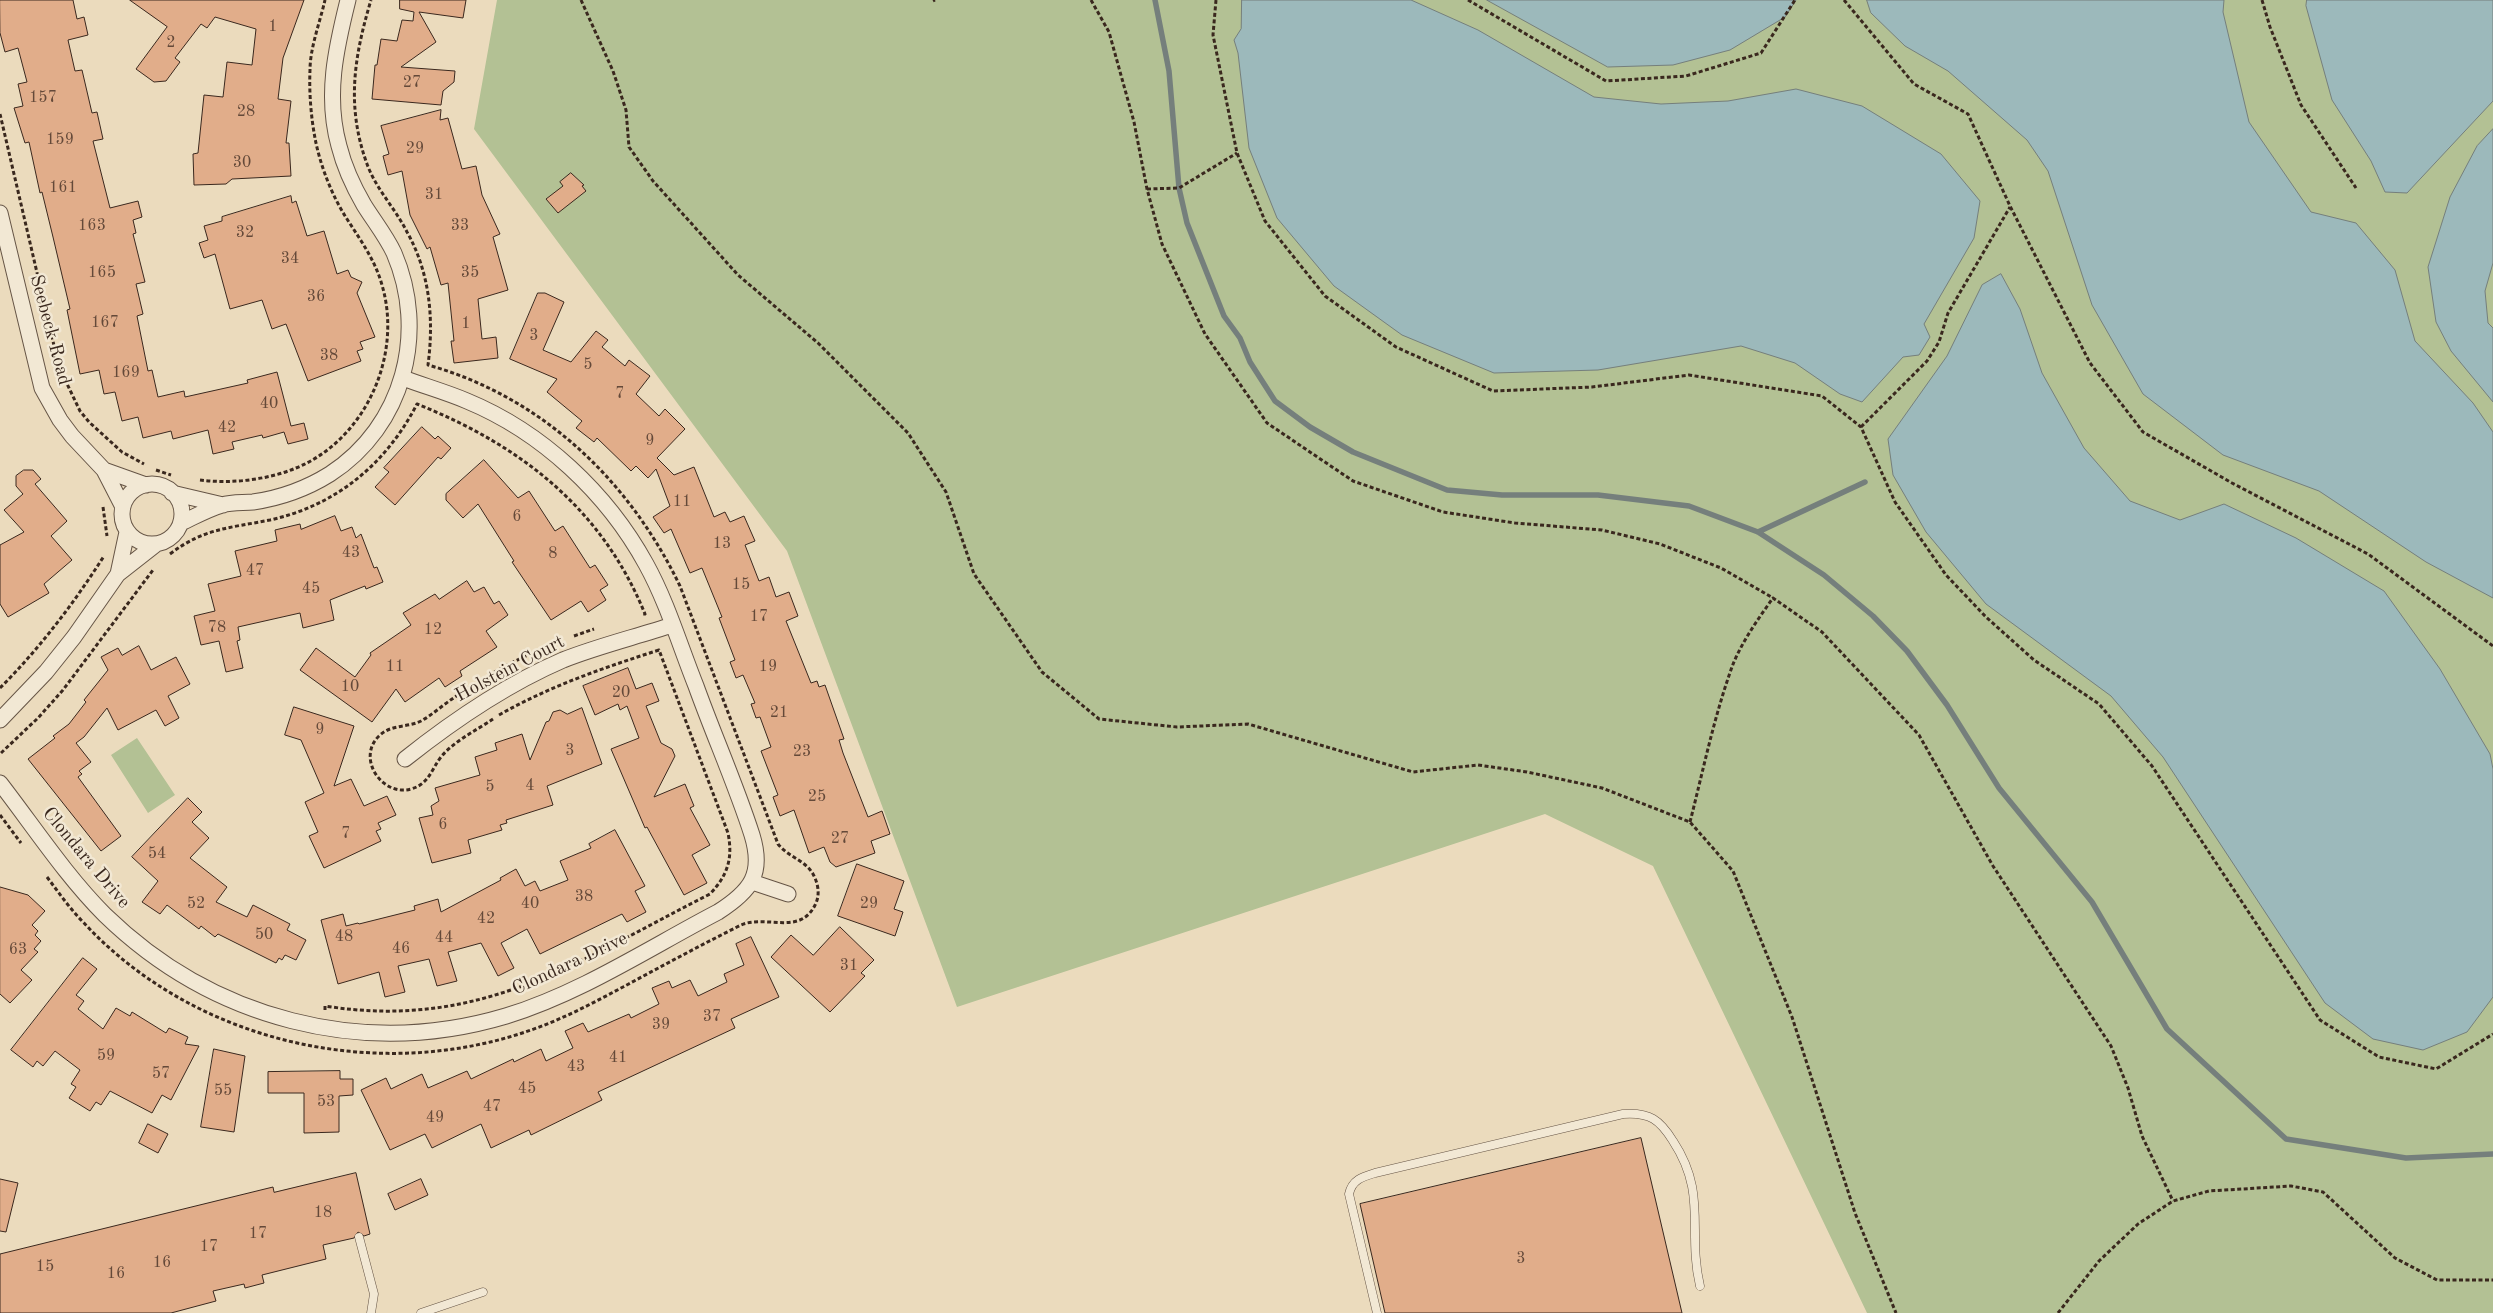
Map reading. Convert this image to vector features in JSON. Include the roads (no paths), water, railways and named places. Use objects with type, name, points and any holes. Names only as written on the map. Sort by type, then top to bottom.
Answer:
[{"type":"street","points":[[0,720],[46,672],[74,637],[118,574],[155,545],[171,538],[181,523],[223,505],[275,498],[295,492],[330,474],[346,462],[374,434],[386,415],[403,378],[410,325],[409,307],[404,283],[393,251],[353,184],[338,145],[334,126],[332,74],[348,0]]},
{"type":"street","name":"Seebeck Road","points":[[0,213],[42,388],[60,420],[72,436],[104,470],[122,505]]},
{"type":"street","points":[[403,378],[467,401],[490,412],[537,441],[573,471],[598,496],[632,541],[660,594],[752,835],[757,860],[752,882],[788,894]]},
{"type":"street","name":"Seebeck Road","points":[[104,470],[146,485]]},
{"type":"street","points":[[155,545],[137,541],[127,532],[122,520],[122,505],[129,494],[146,485],[164,486],[172,493],[181,507],[181,523]]},
{"type":"street","points":[[172,493],[223,505]]},
{"type":"street","points":[[118,574],[127,532]]},
{"type":"street","name":"Holstein Court","points":[[405,758],[475,706],[539,671],[590,651],[672,625]]},
{"type":"street","name":"Clondara Drive","points":[[0,783],[94,903],[136,943],[213,993],[293,1021],[324,1028],[379,1033],[411,1033],[443,1030],[507,1015],[563,994],[718,912],[740,897],[752,882]]},
{"type":"lane","points":[[1377,1313],[1349,1194],[1351,1186],[1355,1181],[1375,1173],[1624,1114],[1639,1113],[1653,1118],[1663,1126],[1687,1165],[1696,1203],[1695,1263],[1700,1286]]},
{"type":"lane","points":[[359,1237],[374,1294],[371,1313]]},
{"type":"lane","points":[[421,1313],[483,1292]]},
{"type":"water","points":[[1242,0],[1411,0],[1478,30],[1594,97],[1661,104],[1728,101],[1796,89],[1862,106],[1941,154],[1980,201],[1974,238],[1924,324],[1930,337],[1919,355],[1903,357],[1862,402],[1840,394],[1795,363],[1741,346],[1598,370],[1494,373],[1402,335],[1334,286],[1277,218],[1249,148],[1238,53],[1234,40],[1241,29]]},
{"type":"water","points":[[1487,0],[1796,0],[1785,17],[1730,50],[1673,65],[1608,67]]},
{"type":"water","points":[[1867,0],[2224,0],[2223,12],[2249,122],[2311,212],[2356,223],[2395,270],[2415,341],[2473,403],[2493,432],[2493,598],[2426,562],[2319,491],[2223,455],[2143,394],[2092,305],[2048,171],[2027,140],[1948,71],[1905,46],[1871,13]]},
{"type":"water","points":[[2307,0],[2493,0],[2493,101],[2407,193],[2385,192],[2371,161],[2332,100],[2306,6]]},
{"type":"water","points":[[2493,129],[2493,263],[2485,291],[2488,323],[2493,328],[2493,402],[2451,351],[2436,322],[2428,267],[2450,197],[2477,146]]},
{"type":"water","points":[[2001,274],[2020,309],[2042,373],[2084,448],[2130,501],[2180,520],[2224,504],[2296,538],[2384,591],[2440,669],[2490,754],[2493,769],[2493,997],[2467,1032],[2423,1050],[2373,1039],[2325,1003],[2163,757],[2111,696],[1986,604],[1926,532],[1893,475],[1888,439],[1947,356],[1982,285]]},
{"type":"waterway","points":[[1155,0],[1169,71],[1179,188],[1187,223],[1224,316],[1240,338],[1250,362],[1275,401],[1310,427],[1353,452],[1447,490],[1502,495],[1598,495],[1689,506],[1758,532],[1824,575],[1873,616],[1907,651],[1947,705],[1999,788],[2092,902],[2167,1029],[2286,1139],[2406,1158],[2493,1154]]},
{"type":"waterway","points":[[1758,532],[1865,482]]}]
